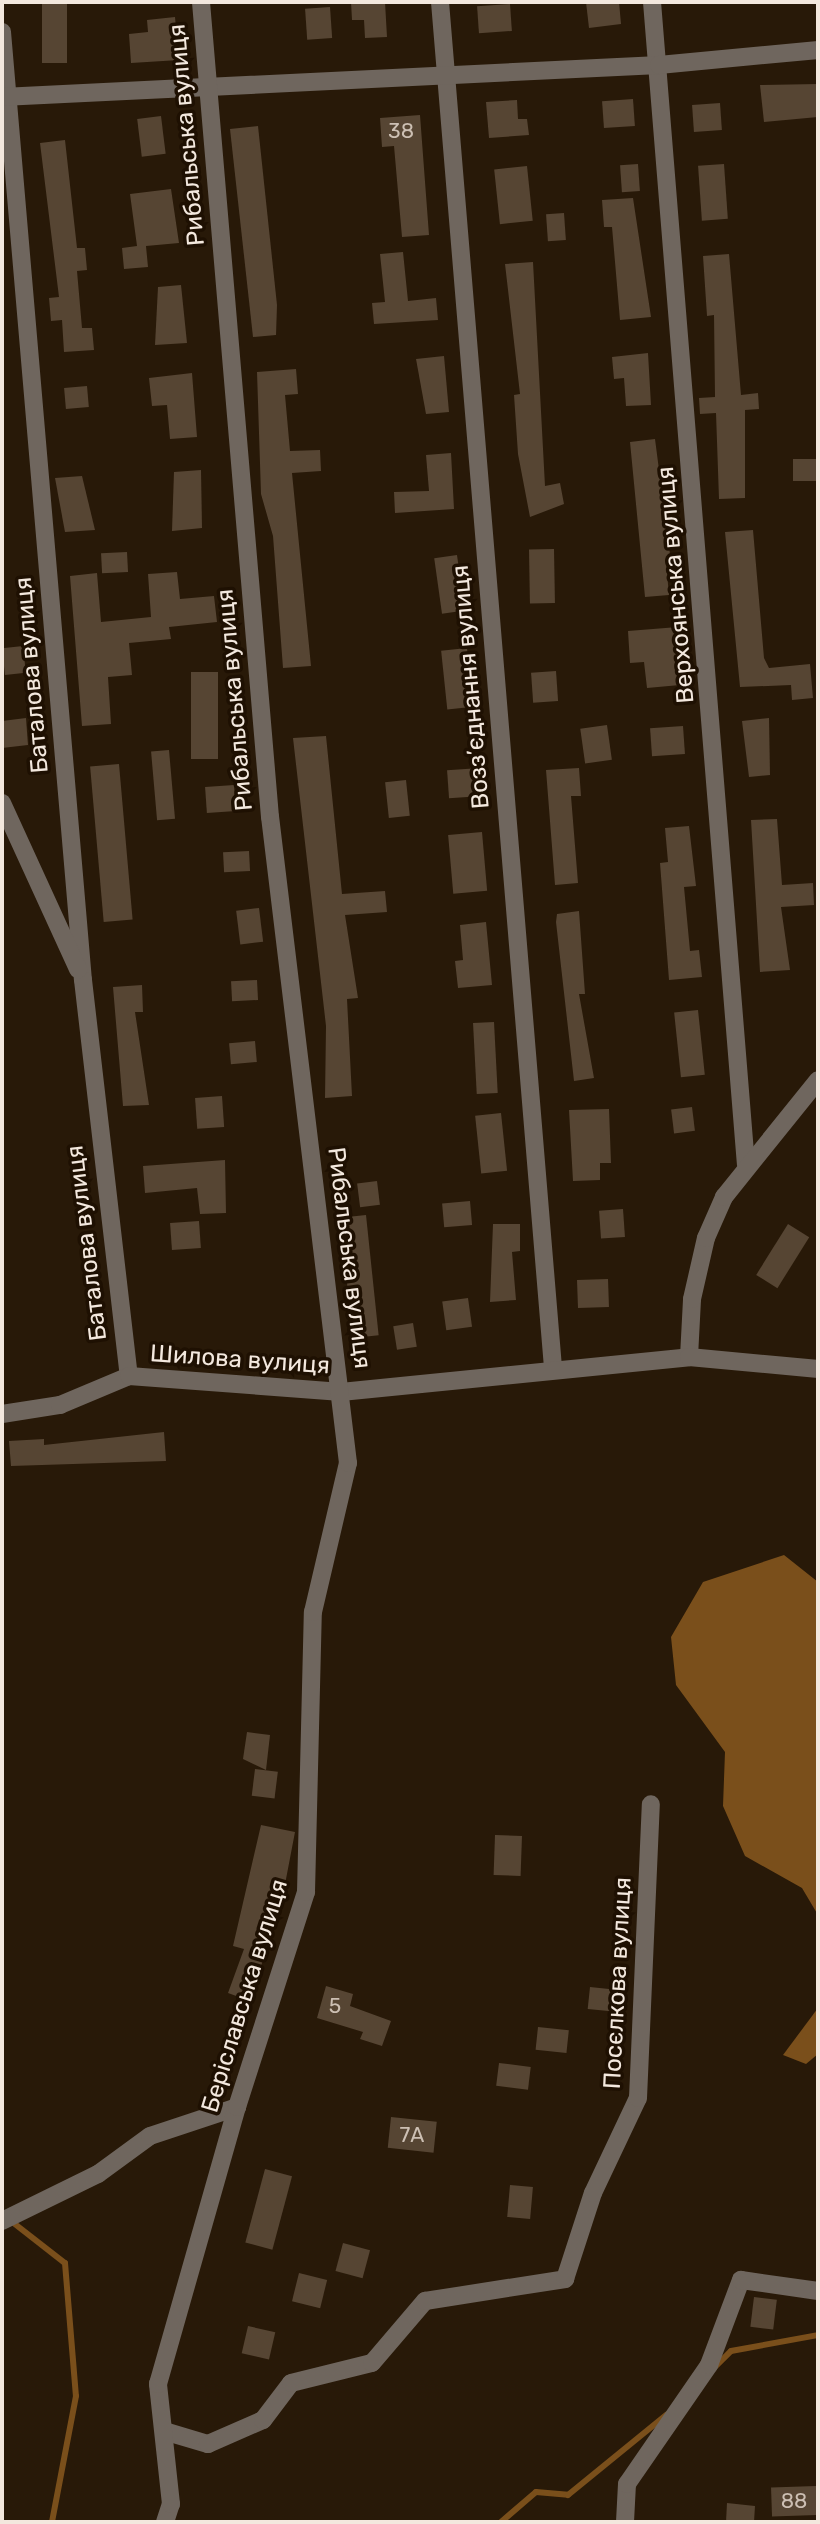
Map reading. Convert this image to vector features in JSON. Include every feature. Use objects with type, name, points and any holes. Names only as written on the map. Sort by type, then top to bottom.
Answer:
[{"type":"street","name":"Рибальська вулиця","points":[[201,2],[270,817],[341,1392]]},
{"type":"street","name":"Возз’єднання вулиця","points":[[440,2],[554,1369]]},
{"type":"street","name":"Верхоянська вулиця","points":[[652,2],[746,1164]]},
{"type":"street","name":"Баталова вулиця","points":[[2,32],[4,97],[83,980],[129,1376]]},
{"type":"street","points":[[4,97],[208,82],[659,65],[818,50]]},
{"type":"street","name":"Баталова вулиця","points":[[2,803],[83,980]]},
{"type":"street","points":[[689,1357],[692,1299],[706,1238],[746,1164],[818,1080]]},
{"type":"street","name":"Шилова вулиця","points":[[2,1414],[60,1405],[129,1376],[341,1392],[689,1357],[818,1369]]},
{"type":"street","name":"Беріславська вулиця","points":[[165,2522],[171,2504],[159,2384],[236,2107],[306,1892],[313,1612],[348,1463],[341,1392]]},
{"type":"street","name":"Посєлкова вулиця","points":[[164,2431],[208,2444],[263,2420],[291,2383],[372,2363],[425,2301],[565,2279],[593,2193],[638,2098],[651,1804]]},
{"type":"street","points":[[2,2221],[98,2174],[150,2136],[236,2107]]},
{"type":"street","points":[[625,2522],[627,2484],[709,2365],[741,2280],[818,2291]]},
{"type":"shaded area","points":[[784,1555],[818,1582],[818,1915],[802,1888],[745,1856],[723,1806],[725,1752],[676,1685],[671,1637],[703,1582]]},
{"type":"shaded area","points":[[818,2008],[818,2054],[806,2064],[783,2055]]},
{"type":"building","points":[[42,2],[67,2],[67,63],[42,63]]},
{"type":"building","points":[[351,2],[385,2],[387,37],[365,38],[364,20],[352,20]]},
{"type":"building","points":[[586,2],[619,2],[621,24],[589,28]]},
{"type":"building","points":[[510,4],[512,31],[479,33],[477,6]]},
{"type":"building","points":[[330,7],[332,38],[307,40],[305,9]]},
{"type":"building","points":[[175,17],[179,60],[131,63],[129,34],[148,32],[147,20]]},
{"type":"building","points":[[818,84],[818,117],[764,122],[760,85]]},
{"type":"building","points":[[633,99],[635,126],[604,128],[602,101]]},
{"type":"building","points":[[517,100],[518,119],[527,119],[529,135],[489,138],[486,102]]},
{"type":"building","points":[[720,103],[722,130],[694,132],[692,105]]},
{"type":"building","points":[[420,115],[429,235],[402,237],[394,146],[382,147],[380,118]]},
{"type":"building","points":[[161,116],[166,154],[142,157],[137,119]]},
{"type":"building","points":[[258,126],[277,305],[276,335],[253,337],[230,129]]},
{"type":"building","points":[[65,140],[77,248],[85,248],[87,270],[77,271],[82,328],[92,328],[94,350],[64,352],[62,320],[51,321],[49,298],[59,297],[40,143]]},
{"type":"building","points":[[638,164],[640,191],[622,192],[620,165]]},
{"type":"building","points":[[724,164],[728,219],[702,221],[698,166]]},
{"type":"building","points":[[527,166],[533,221],[500,224],[494,169]]},
{"type":"building","points":[[171,189],[179,243],[146,246],[148,267],[124,269],[122,248],[137,246],[130,194]]},
{"type":"building","points":[[633,198],[651,317],[620,320],[612,227],[604,227],[602,200]]},
{"type":"building","points":[[564,213],[566,240],[548,241],[546,214]]},
{"type":"building","points":[[403,252],[408,301],[436,298],[438,320],[374,324],[372,303],[385,302],[380,254]]},
{"type":"building","points":[[729,254],[741,395],[758,393],[759,409],[745,410],[745,498],[719,499],[716,413],[700,414],[699,398],[715,397],[714,315],[707,316],[703,256]]},
{"type":"building","points":[[533,262],[545,486],[560,483],[564,504],[530,517],[518,454],[514,395],[520,394],[505,264]]},
{"type":"building","points":[[181,285],[187,343],[155,345],[158,287]]},
{"type":"building","points":[[648,353],[651,405],[626,406],[624,378],[614,379],[612,357]]},
{"type":"building","points":[[444,356],[449,412],[426,414],[416,359]]},
{"type":"building","points":[[296,369],[298,394],[285,395],[290,451],[320,450],[321,471],[292,473],[311,666],[283,668],[273,536],[261,494],[257,372]]},
{"type":"building","points":[[192,373],[197,437],[170,439],[167,405],[152,406],[149,378]]},
{"type":"building","points":[[87,386],[89,407],[66,409],[64,388]]},
{"type":"building","points":[[655,439],[671,562],[666,562],[669,595],[645,597],[630,442]]},
{"type":"building","points":[[451,453],[454,509],[395,513],[394,492],[429,491],[426,455]]},
{"type":"building","points":[[793,459],[818,459],[818,481],[793,481]]},
{"type":"building","points":[[201,470],[202,528],[172,531],[174,472]]},
{"type":"building","points":[[82,476],[95,530],[65,532],[55,478]]},
{"type":"building","points":[[753,530],[764,658],[769,668],[810,664],[813,698],[792,700],[791,685],[740,687],[725,532]]},
{"type":"building","points":[[529,549],[554,549],[555,603],[530,603]]},
{"type":"building","points":[[127,552],[128,572],[102,573],[101,553]]},
{"type":"building","points":[[457,555],[465,610],[442,614],[434,558]]},
{"type":"building","points":[[177,572],[180,599],[214,596],[217,622],[169,627],[171,639],[129,643],[132,675],[108,677],[111,724],[82,726],[70,576],[97,573],[101,622],[151,617],[148,574]]},
{"type":"building","points":[[678,627],[680,685],[647,688],[644,662],[630,663],[628,631]]},
{"type":"building","points":[[23,646],[26,673],[5,675],[2,648]]},
{"type":"building","points":[[467,648],[473,707],[447,709],[441,651]]},
{"type":"building","points":[[556,671],[558,701],[533,703],[531,673]]},
{"type":"building","points":[[191,672],[218,672],[218,759],[191,759]]},
{"type":"building","points":[[26,718],[28,745],[2,748],[2,721]]},
{"type":"building","points":[[769,718],[770,775],[749,777],[742,721]]},
{"type":"building","points":[[607,725],[612,760],[585,763],[580,729]]},
{"type":"building","points":[[683,726],[685,754],[652,756],[650,728]]},
{"type":"building","points":[[326,736],[342,894],[385,891],[387,912],[345,915],[358,998],[347,999],[352,1096],[325,1098],[326,1026],[293,738]]},
{"type":"building","points":[[169,750],[175,819],[157,820],[151,752]]},
{"type":"building","points":[[119,764],[133,919],[104,922],[90,767]]},
{"type":"building","points":[[480,768],[482,796],[449,798],[447,770]]},
{"type":"building","points":[[579,768],[581,796],[571,796],[578,883],[555,885],[546,770]]},
{"type":"building","points":[[406,780],[410,816],[389,818],[385,782]]},
{"type":"building","points":[[234,785],[236,811],[207,813],[205,787]]},
{"type":"building","points":[[777,819],[782,885],[813,883],[814,905],[781,907],[790,970],[760,972],[751,820]]},
{"type":"building","points":[[689,826],[696,886],[684,887],[690,951],[699,950],[702,977],[669,980],[660,863],[668,862],[665,828]]},
{"type":"building","points":[[482,832],[487,891],[453,894],[448,835]]},
{"type":"building","points":[[249,851],[250,871],[224,872],[223,852]]},
{"type":"building","points":[[259,908],[263,942],[240,945],[236,911]]},
{"type":"building","points":[[579,911],[585,994],[579,994],[594,1078],[574,1081],[556,922],[557,914]]},
{"type":"building","points":[[486,922],[492,985],[458,988],[455,961],[463,960],[460,925]]},
{"type":"building","points":[[257,980],[258,1000],[232,1001],[231,981]]},
{"type":"building","points":[[142,985],[143,1012],[135,1012],[149,1105],[123,1106],[113,987]]},
{"type":"building","points":[[698,1010],[705,1075],[681,1077],[674,1013]]},
{"type":"building","points":[[494,1022],[498,1093],[477,1094],[473,1023]]},
{"type":"building","points":[[255,1041],[257,1062],[231,1064],[229,1043]]},
{"type":"building","points":[[222,1096],[224,1127],[197,1129],[195,1098]]},
{"type":"building","points":[[692,1107],[695,1131],[674,1133],[671,1110]]},
{"type":"building","points":[[609,1109],[611,1163],[600,1163],[600,1180],[573,1181],[569,1110]]},
{"type":"building","points":[[501,1113],[507,1171],[481,1173],[475,1116]]},
{"type":"building","points":[[225,1160],[226,1213],[200,1214],[197,1188],[145,1193],[143,1166]]},
{"type":"building","points":[[377,1181],[380,1205],[360,1207],[357,1183]]},
{"type":"building","points":[[470,1201],[472,1225],[444,1227],[442,1203]]},
{"type":"building","points":[[623,1209],[625,1237],[601,1239],[599,1211]]},
{"type":"building","points":[[366,1215],[379,1335],[353,1338],[340,1218]]},
{"type":"building","points":[[199,1221],[201,1248],[172,1250],[170,1223]]},
{"type":"building","points":[[493,1224],[520,1224],[520,1251],[512,1252],[516,1300],[490,1302]]},
{"type":"building","points":[[788,1224],[809,1237],[777,1288],[756,1275]]},
{"type":"building","points":[[608,1279],[609,1307],[578,1308],[577,1280]]},
{"type":"building","points":[[468,1298],[472,1327],[446,1330],[442,1302]]},
{"type":"building","points":[[413,1323],[417,1347],[397,1350],[393,1326]]},
{"type":"building","points":[[164,1432],[166,1461],[11,1466],[9,1441],[44,1439],[44,1445]]},
{"type":"building","points":[[247,1732],[270,1735],[266,1770],[243,1759]]},
{"type":"building","points":[[255,1769],[278,1772],[275,1799],[252,1796]]},
{"type":"building","points":[[261,1825],[295,1832],[282,1900],[250,2001],[228,1993],[244,1949],[233,1946]]},
{"type":"building","points":[[495,1835],[522,1836],[521,1876],[494,1875]]},
{"type":"building","points":[[326,1986],[353,1994],[350,2006],[391,2021],[382,2046],[360,2039],[363,2032],[317,2018]]},
{"type":"building","points":[[590,1987],[621,1990],[619,2012],[588,2009]]},
{"type":"building","points":[[538,2027],[569,2030],[566,2053],[536,2050]]},
{"type":"building","points":[[499,2063],[531,2067],[528,2090],[496,2086]]},
{"type":"building","points":[[391,2117],[437,2122],[434,2153],[388,2148]]},
{"type":"building","points":[[265,2169],[292,2176],[272,2250],[245,2242]]},
{"type":"building","points":[[510,2185],[533,2187],[530,2219],[507,2217]]},
{"type":"building","points":[[343,2243],[370,2250],[363,2278],[335,2271]]},
{"type":"building","points":[[299,2273],[327,2280],[320,2308],[292,2301]]},
{"type":"building","points":[[754,2297],[777,2300],[773,2330],[750,2327]]},
{"type":"building","points":[[248,2326],[275,2332],[269,2360],[242,2353]]},
{"type":"building","points":[[816,2486],[817,2515],[772,2517],[771,2488]]},
{"type":"building","points":[[727,2503],[755,2506],[754,2522],[726,2522]]},
{"type":"waterway","points":[[11,2221],[65,2263],[76,2396],[52,2522]]},
{"type":"waterway","points":[[716,2366],[731,2351],[818,2335]]},
{"type":"waterway","points":[[501,2522],[536,2492],[568,2495],[666,2415]]}]
